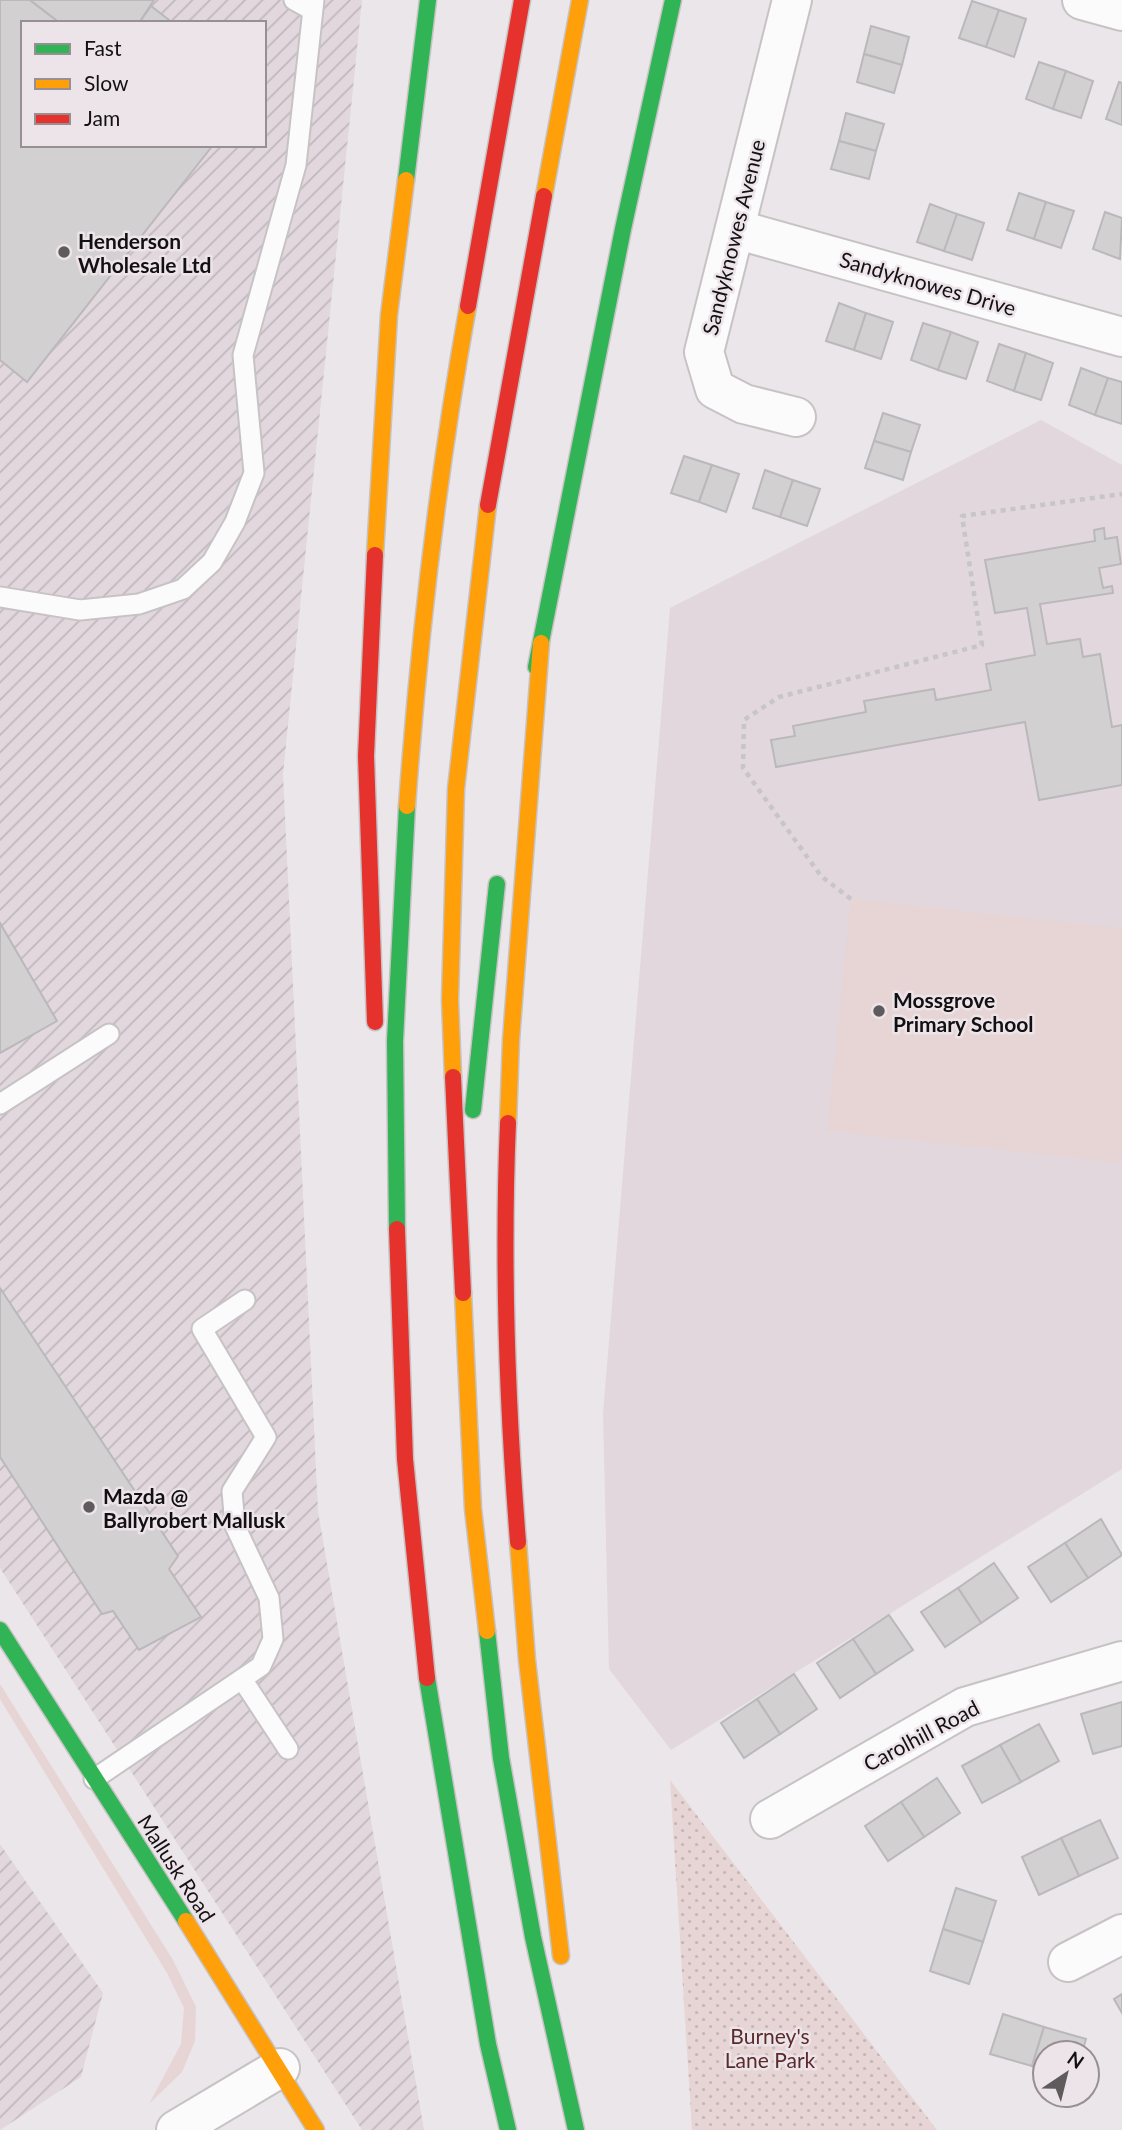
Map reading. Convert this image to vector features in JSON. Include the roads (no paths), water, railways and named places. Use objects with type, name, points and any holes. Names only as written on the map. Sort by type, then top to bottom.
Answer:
[{"type":"main road","points":[[398,1271],[372,986],[366,756],[389,315],[428,0]]},
{"type":"main road","points":[[508,2130],[488,2045],[429,1701],[405,1459],[398,1271],[396,1027],[402,856],[419,629],[451,399],[522,0]]},
{"type":"main road","points":[[578,2130],[533,1937],[501,1758],[473,1509],[450,1000],[456,789],[486,517],[580,0]]},
{"type":"main road","points":[[515,772],[623,229],[673,0]]},
{"type":"main road","points":[[541,643],[511,1040],[504,1221],[511,1453],[521,1591],[563,1978]]},
{"type":"main road","points":[[459,1241],[500,864]]},
{"type":"main road","name":"Mallusk Road","points":[[0,1630],[280,2068],[316,2130]]},
{"type":"main road","points":[[568,2019],[578,2130]]},
{"type":"street","name":"Sandyknowes Avenue","points":[[792,0],[704,352],[715,389],[744,404],[796,417]]},
{"type":"street","points":[[1082,0],[1122,11]]},
{"type":"street","name":"Sandyknowes Drive","points":[[735,229],[1122,337]]},
{"type":"street","name":"Carolhill Road","points":[[770,1819],[965,1707],[1122,1661]]},
{"type":"street","points":[[1068,1962],[1122,1934]]},
{"type":"street","points":[[176,2130],[280,2068]]},
{"type":"lane","points":[[0,597],[80,610],[139,604],[183,589],[212,562],[235,522],[254,473],[243,355],[296,165],[313,5],[294,0]]},
{"type":"lane","points":[[0,1104],[109,1034]]},
{"type":"lane","points":[[94,1779],[261,1666],[273,1639],[269,1598],[236,1526],[232,1491],[266,1437],[201,1329],[245,1300]]},
{"type":"lane","points":[[242,1679],[288,1749]]},
{"type":"place","name":"Henderson Wholesale Ltd","points":[[64,252]]},
{"type":"place","name":"Mossgrove Primary School","points":[[879,1011]]},
{"type":"place","name":"Mazda @ Ballyrobert Mallusk","points":[[89,1507]]},
{"type":"park label","name":"Burney's Lane Park","points":[[770,2047]]}]
